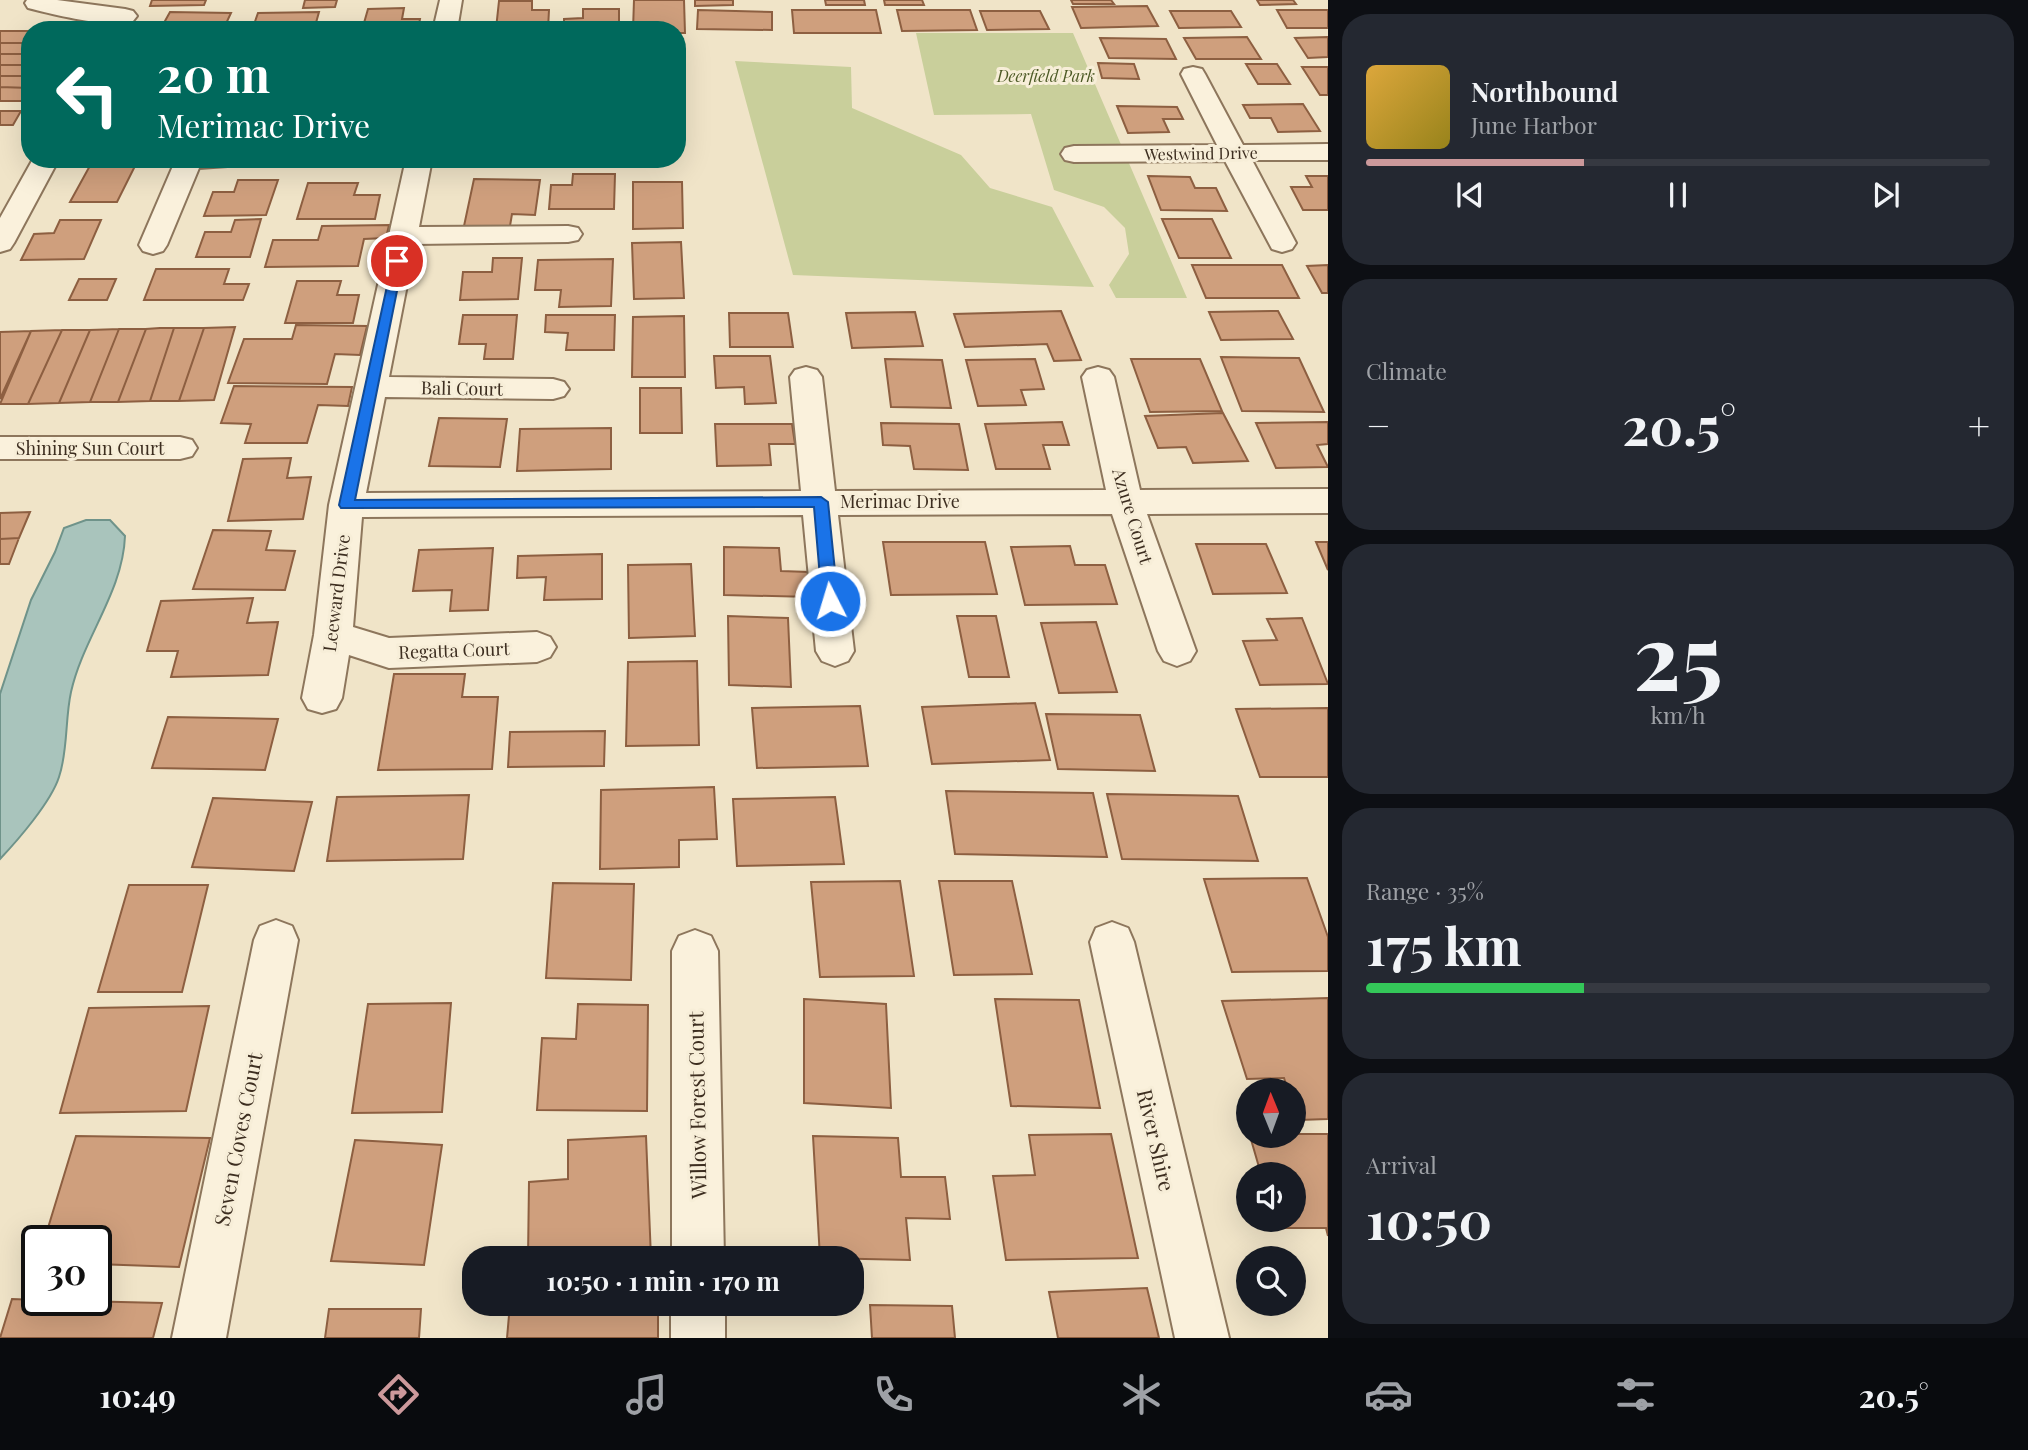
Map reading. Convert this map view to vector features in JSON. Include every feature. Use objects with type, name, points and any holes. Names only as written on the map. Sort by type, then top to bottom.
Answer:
[{"type":"street","points":[[38,0],[36,3],[85,12],[125,15]]},
{"type":"street","points":[[447,21],[452,0]]},
{"type":"street","points":[[1194,74],[1282,243]]},
{"type":"street","name":"Westwind Drive","points":[[1074,154],[1328,152]]},
{"type":"street","points":[[0,243],[41,168]]},
{"type":"street","points":[[153,245],[186,168]]},
{"type":"street","name":"Leeward Drive","points":[[322,698],[333,635],[346,505],[417,168]]},
{"type":"street","points":[[402,236],[568,234]]},
{"type":"street","points":[[806,377],[835,651]]},
{"type":"street","name":"Azure Court","points":[[1098,377],[1125,500],[1177,652]]},
{"type":"street","name":"Bali Court","points":[[371,387],[553,389]]},
{"type":"street","name":"Shining Sun Court","points":[[0,448],[180,448]]},
{"type":"street","name":"Merimac Drive","points":[[346,505],[1328,501]]},
{"type":"street","name":"Regatta Court","points":[[333,635],[389,653],[537,648]]},
{"type":"street","name":"Seven Coves Court","points":[[199,1338],[276,940]]},
{"type":"street","name":"River Shire","points":[[1112,942],[1202,1338]]},
{"type":"street","name":"Willow Forest Court","points":[[695,951],[698,1246]]},
{"type":"street","points":[[698,1316],[698,1338]]},
{"type":"green space","name":"Deerfield Park","points":[[916,33],[1073,33],[1187,298],[1116,298],[1109,285],[1129,254],[1125,228],[1104,207],[1054,190],[1031,114],[934,115]]},
{"type":"green space","points":[[735,61],[851,67],[852,108],[961,155],[990,188],[1052,207],[1094,287],[793,275]]},
{"type":"water","points":[[86,520],[110,520],[125,536],[123,557],[71,692],[64,757],[55,787],[42,809],[0,859],[0,694],[31,600],[64,528]]},
{"type":"building","points":[[152,0],[206,0],[204,5],[150,6]]},
{"type":"building","points":[[305,0],[337,0],[335,7],[303,8]]},
{"type":"building","points":[[634,0],[684,0],[685,21],[633,21]]},
{"type":"building","points":[[695,0],[733,0],[733,5],[695,6]]},
{"type":"building","points":[[825,0],[864,0],[865,5],[826,5]]},
{"type":"building","points":[[884,0],[922,0],[924,5],[885,5]]},
{"type":"building","points":[[1071,0],[1111,0],[1114,4],[1073,4]]},
{"type":"building","points":[[1257,0],[1293,0],[1296,4],[1260,5]]},
{"type":"building","points":[[499,1],[532,1],[532,10],[549,10],[548,21],[497,21]]},
{"type":"building","points":[[1147,6],[1158,26],[1081,28],[1072,7]]},
{"type":"building","points":[[404,8],[402,19],[420,21],[365,21],[368,9]]},
{"type":"building","points":[[583,9],[619,9],[619,21],[564,21],[583,18]]},
{"type":"building","points":[[698,10],[772,12],[772,30],[697,29]]},
{"type":"building","points":[[792,10],[876,10],[881,33],[794,33]]},
{"type":"building","points":[[897,10],[970,10],[977,30],[902,31]]},
{"type":"building","points":[[1277,10],[1328,10],[1328,28],[1287,28]]},
{"type":"building","points":[[980,11],[1040,11],[1049,29],[987,30]]},
{"type":"building","points":[[1170,11],[1231,11],[1241,27],[1179,28]]},
{"type":"building","points":[[170,12],[231,13],[227,21],[165,21]]},
{"type":"building","points":[[319,12],[316,21],[255,21],[258,13]]},
{"type":"building","points":[[0,31],[21,31],[21,43],[0,43]]},
{"type":"building","points":[[1247,37],[1261,59],[1196,59],[1184,38]]},
{"type":"building","points":[[1328,37],[1328,57],[1308,58],[1295,38]]},
{"type":"building","points":[[1100,38],[1166,39],[1176,59],[1109,58]]},
{"type":"building","points":[[0,43],[21,43],[21,54],[0,54]]},
{"type":"building","points":[[0,54],[21,54],[21,65],[0,65]]},
{"type":"building","points":[[1098,63],[1134,64],[1139,79],[1102,78]]},
{"type":"building","points":[[1246,64],[1277,64],[1290,84],[1258,84]]},
{"type":"building","points":[[0,65],[21,65],[21,76],[0,76]]},
{"type":"building","points":[[1302,67],[1328,67],[1328,95],[1320,95]]},
{"type":"building","points":[[0,76],[21,76],[21,88],[0,87]]},
{"type":"building","points":[[0,87],[21,88],[21,101],[0,101]]},
{"type":"building","points":[[1303,104],[1320,131],[1278,132],[1271,118],[1250,118],[1243,105]]},
{"type":"building","points":[[1117,106],[1177,107],[1183,119],[1163,119],[1169,132],[1128,133]]},
{"type":"building","points":[[0,111],[21,111],[13,125],[0,125]]},
{"type":"building","points":[[89,168],[134,168],[117,202],[70,202]]},
{"type":"building","points":[[573,174],[615,174],[614,209],[549,209],[551,185],[572,185]]},
{"type":"building","points":[[1148,176],[1190,177],[1195,188],[1216,188],[1227,211],[1161,210]]},
{"type":"building","points":[[1306,176],[1328,176],[1328,210],[1303,210],[1291,187],[1312,187]]},
{"type":"building","points":[[474,179],[540,180],[535,215],[512,214],[510,226],[464,226]]},
{"type":"building","points":[[238,180],[278,180],[266,215],[204,216],[213,192],[234,192]]},
{"type":"building","points":[[633,182],[682,182],[683,228],[633,229]]},
{"type":"building","points":[[308,183],[358,183],[354,195],[380,195],[375,219],[297,219]]},
{"type":"building","points":[[261,219],[250,257],[196,257],[205,232],[231,232],[235,220]]},
{"type":"building","points":[[1162,219],[1212,219],[1231,258],[1179,258]]},
{"type":"building","points":[[60,220],[101,220],[84,259],[21,260],[34,234],[54,233]]},
{"type":"building","points":[[389,225],[386,238],[364,239],[358,266],[265,267],[273,240],[318,240],[322,226]]},
{"type":"building","points":[[681,242],[684,298],[634,299],[632,243]]},
{"type":"building","points":[[493,258],[522,258],[518,299],[460,300],[463,272],[492,272]]},
{"type":"building","points":[[613,259],[611,306],[559,307],[561,290],[535,290],[538,260]]},
{"type":"building","points":[[1192,265],[1282,265],[1299,298],[1206,298]]},
{"type":"building","points":[[1328,265],[1328,293],[1322,293],[1307,266]]},
{"type":"building","points":[[156,269],[229,269],[224,284],[249,284],[243,300],[144,300]]},
{"type":"building","points":[[79,279],[116,279],[107,300],[69,300]]},
{"type":"building","points":[[297,281],[341,281],[337,295],[359,295],[353,323],[285,323]]},
{"type":"building","points":[[1061,311],[1081,360],[1054,361],[1047,344],[965,347],[954,314]]},
{"type":"building","points":[[1278,311],[1293,339],[1221,340],[1209,312]]},
{"type":"building","points":[[915,312],[923,346],[852,348],[846,313]]},
{"type":"building","points":[[729,313],[788,313],[793,347],[730,347]]},
{"type":"building","points":[[463,315],[517,315],[513,359],[484,359],[486,344],[459,344]]},
{"type":"building","points":[[546,315],[615,315],[614,350],[566,350],[568,333],[545,332]]},
{"type":"building","points":[[684,316],[685,377],[632,377],[633,317]]},
{"type":"building","points":[[296,325],[367,326],[360,355],[335,354],[327,384],[228,383],[244,339],[292,339]]},
{"type":"building","points":[[235,327],[214,400],[179,401],[204,328]]},
{"type":"building","points":[[174,328],[150,401],[118,402],[146,329]]},
{"type":"building","points":[[174,328],[204,328],[179,401],[150,401]]},
{"type":"building","points":[[119,329],[90,402],[59,403],[90,330]]},
{"type":"building","points":[[119,329],[146,329],[118,402],[90,402]]},
{"type":"building","points":[[62,330],[28,404],[0,404],[31,331]]},
{"type":"building","points":[[62,330],[90,330],[59,403],[28,404]]},
{"type":"building","points":[[31,331],[0,399],[0,332]]},
{"type":"building","points":[[714,356],[770,356],[776,403],[745,404],[744,387],[716,388]]},
{"type":"building","points":[[1221,357],[1299,358],[1324,412],[1242,411]]},
{"type":"building","points":[[885,359],[942,360],[951,408],[891,407]]},
{"type":"building","points":[[1035,359],[1044,389],[1021,390],[1026,405],[978,406],[966,360]]},
{"type":"building","points":[[1131,359],[1200,359],[1222,411],[1150,412]]},
{"type":"building","points":[[234,386],[352,387],[348,406],[318,405],[307,443],[245,443],[251,424],[221,423]]},
{"type":"building","points":[[640,388],[681,388],[682,433],[640,433]]},
{"type":"building","points":[[1223,413],[1248,461],[1193,463],[1186,447],[1158,448],[1145,416]]},
{"type":"building","points":[[439,418],[507,419],[500,467],[429,466]]},
{"type":"building","points":[[1062,422],[1069,445],[1043,445],[1050,469],[996,469],[985,424]]},
{"type":"building","points":[[1328,422],[1328,444],[1317,445],[1328,467],[1276,468],[1256,423]]},
{"type":"building","points":[[881,423],[959,424],[968,470],[914,469],[910,446],[883,445]]},
{"type":"building","points":[[715,424],[792,424],[795,444],[769,444],[771,465],[717,466]]},
{"type":"building","points":[[611,428],[611,469],[517,471],[520,429]]},
{"type":"building","points":[[291,458],[287,478],[311,477],[303,519],[228,521],[243,459]]},
{"type":"building","points":[[30,512],[19,538],[0,539],[0,513]]},
{"type":"building","points":[[213,530],[271,531],[266,550],[295,551],[285,590],[193,589]]},
{"type":"building","points":[[19,538],[9,564],[0,564],[0,539]]},
{"type":"building","points":[[883,542],[985,542],[997,594],[891,595]]},
{"type":"building","points":[[1316,542],[1328,542],[1328,570]]},
{"type":"building","points":[[1196,544],[1266,544],[1287,593],[1213,594]]},
{"type":"building","points":[[1070,546],[1075,565],[1105,565],[1117,604],[1025,605],[1011,547]]},
{"type":"building","points":[[724,547],[779,548],[781,571],[809,572],[811,597],[724,595]]},
{"type":"building","points":[[493,548],[488,610],[450,611],[452,590],[413,591],[419,550]]},
{"type":"building","points":[[602,554],[602,599],[544,600],[546,577],[517,578],[518,556]]},
{"type":"building","points":[[691,564],[695,636],[629,638],[628,565]]},
{"type":"building","points":[[253,598],[247,623],[278,622],[268,675],[171,677],[178,651],[147,651],[161,601]]},
{"type":"building","points":[[728,616],[788,618],[791,687],[729,685]]},
{"type":"building","points":[[957,616],[996,616],[1009,677],[969,677]]},
{"type":"building","points":[[1302,618],[1328,684],[1260,685],[1243,641],[1277,640],[1267,619]]},
{"type":"building","points":[[1096,622],[1117,692],[1059,693],[1041,623]]},
{"type":"building","points":[[697,661],[699,745],[626,746],[628,662]]},
{"type":"building","points":[[394,674],[465,674],[462,697],[498,697],[492,769],[378,770]]},
{"type":"building","points":[[1035,703],[1050,760],[932,764],[922,707]]},
{"type":"building","points":[[860,706],[868,766],[757,768],[752,708]]},
{"type":"building","points":[[1328,708],[1328,777],[1260,777],[1236,709]]},
{"type":"building","points":[[1046,714],[1140,715],[1155,771],[1058,769]]},
{"type":"building","points":[[168,717],[278,719],[265,770],[152,768]]},
{"type":"building","points":[[605,731],[604,766],[508,767],[510,732]]},
{"type":"building","points":[[714,787],[717,839],[679,840],[679,867],[600,869],[601,790]]},
{"type":"building","points":[[946,791],[1093,793],[1107,857],[955,854]]},
{"type":"building","points":[[1107,794],[1238,796],[1258,861],[1122,859]]},
{"type":"building","points":[[469,795],[463,859],[327,861],[337,797]]},
{"type":"building","points":[[835,797],[844,864],[737,866],[733,799]]},
{"type":"building","points":[[213,798],[312,802],[294,871],[192,867]]},
{"type":"building","points":[[1307,878],[1328,937],[1328,971],[1232,972],[1204,879]]},
{"type":"building","points":[[900,881],[914,976],[820,977],[811,882]]},
{"type":"building","points":[[939,881],[1012,881],[1032,974],[954,975]]},
{"type":"building","points":[[553,883],[634,884],[631,980],[546,978]]},
{"type":"building","points":[[129,885],[208,885],[182,992],[98,992]]},
{"type":"building","points":[[1328,998],[1328,1119],[1306,1120],[1306,1078],[1247,1078],[1222,1001]]},
{"type":"building","points":[[804,999],[886,1004],[891,1108],[804,1103]]},
{"type":"building","points":[[995,999],[1079,1000],[1100,1108],[1011,1106]]},
{"type":"building","points":[[451,1003],[442,1112],[352,1113],[368,1004]]},
{"type":"building","points":[[578,1004],[648,1005],[647,1111],[537,1110],[542,1038],[576,1039]]},
{"type":"building","points":[[209,1006],[186,1111],[60,1113],[89,1008]]},
{"type":"building","points":[[1111,1134],[1138,1258],[1006,1260],[993,1176],[1035,1175],[1029,1135]]},
{"type":"building","points":[[1306,1134],[1328,1134],[1328,1236],[1326,1228],[1306,1228],[1306,1162],[1258,1162],[1253,1148],[1306,1148]]},
{"type":"building","points":[[76,1136],[210,1138],[179,1267],[112,1265],[112,1225],[49,1225]]},
{"type":"building","points":[[646,1136],[651,1246],[528,1246],[529,1182],[568,1179],[568,1140]]},
{"type":"building","points":[[813,1136],[898,1138],[901,1177],[945,1177],[950,1219],[906,1218],[910,1260],[864,1259],[864,1246],[819,1246]]},
{"type":"building","points":[[355,1140],[442,1145],[424,1265],[331,1261]]},
{"type":"building","points":[[1147,1288],[1159,1338],[1058,1338],[1049,1292]]},
{"type":"building","points":[[12,1299],[21,1299],[21,1316],[112,1316],[112,1302],[162,1303],[153,1338],[0,1338]]},
{"type":"building","points":[[870,1305],[952,1306],[955,1338],[872,1338]]},
{"type":"building","points":[[329,1309],[421,1309],[419,1338],[325,1338]]},
{"type":"building","points":[[509,1316],[658,1316],[658,1338],[507,1338]]},
{"type":"route","points":[[397,261],[346,505],[821,502],[830,601]]}]
